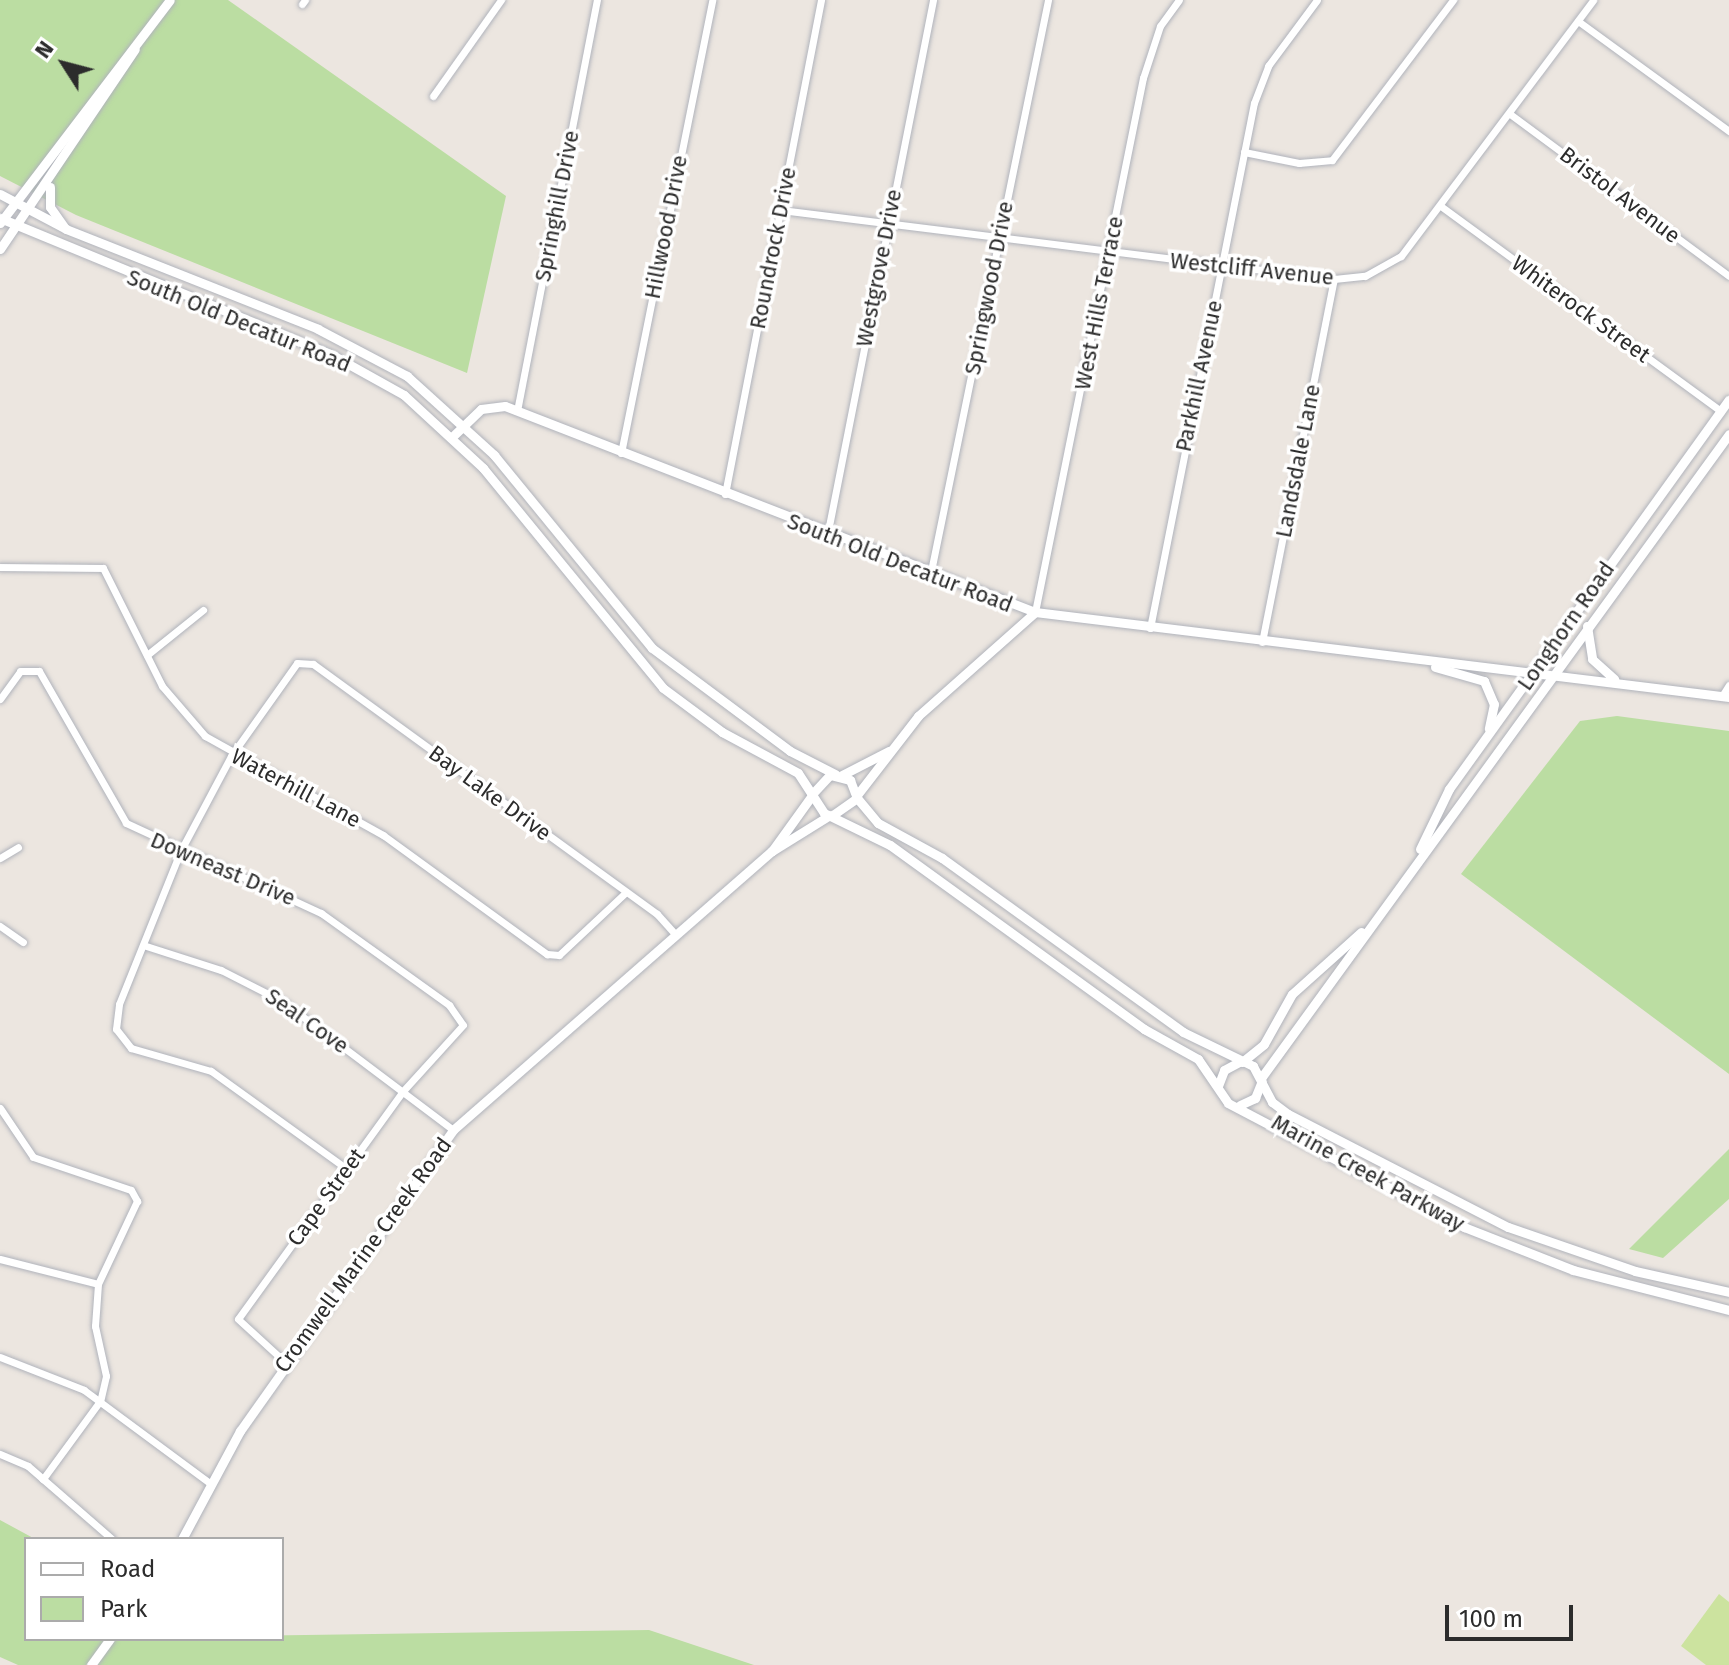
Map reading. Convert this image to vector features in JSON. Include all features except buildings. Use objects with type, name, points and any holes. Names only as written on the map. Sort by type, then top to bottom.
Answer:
[{"type":"main road","points":[[1,220],[170,0]]},
{"type":"main road","points":[[0,249],[26,210],[53,178],[135,49]]},
{"type":"main road","points":[[53,178],[50,207],[66,229]]},
{"type":"main road","name":"South Old Decatur Road","points":[[0,194],[66,229],[224,291],[374,355],[465,424],[642,638],[741,717],[838,775]]},
{"type":"main road","name":"South Old Decatur Road","points":[[1,220],[376,378],[453,436],[627,650],[699,717],[801,776],[813,793]]},
{"type":"main road","points":[[216,310],[224,291]]},
{"type":"main road","name":"Longhorn Road","points":[[1417,860],[1449,789],[1729,400]]},
{"type":"main road","name":"South Old Decatur Road","points":[[465,424],[487,406],[517,411],[930,576],[1035,612],[1726,696]]},
{"type":"main road","points":[[453,436],[465,424]]},
{"type":"main road","name":"Longhorn Road","points":[[1262,1079],[1551,674],[1729,434]]},
{"type":"main road","points":[[1677,471],[1692,482]]},
{"type":"main road","points":[[857,797],[889,751],[1035,612]]},
{"type":"main road","points":[[1587,626],[1592,659],[1617,681]]},
{"type":"main road","points":[[627,650],[642,638]]},
{"type":"main road","points":[[1377,655],[1478,677],[1494,704],[1488,734]]},
{"type":"main road","points":[[813,793],[832,815],[890,845],[1144,1029],[1190,1053],[1237,1105],[1255,1098],[1262,1079],[1241,1062],[1183,1032],[942,858],[878,823],[838,775],[889,751]]},
{"type":"main road","name":"Cromwell Marine Creek Road","points":[[772,851],[813,793],[838,775]]},
{"type":"main road","name":"Cromwell Marine Creek Road","points":[[183,1537],[211,1484],[285,1362],[453,1130],[772,851],[857,797]]},
{"type":"main road","name":"Longhorn Road","points":[[1241,1062],[1264,1044],[1292,994],[1372,922]]},
{"type":"main road","points":[[1218,1086],[1224,1070],[1241,1062]]},
{"type":"main road","name":"Marine Creek Parkway","points":[[1262,1079],[1280,1109],[1508,1227],[1635,1271],[1729,1292]]},
{"type":"main road","name":"Marine Creek Parkway","points":[[1237,1105],[1464,1227],[1573,1270],[1729,1310]]},
{"type":"main road","points":[[91,1665],[109,1641]]},
{"type":"street","points":[[433,96],[501,0]]},
{"type":"street","name":"Springhill Drive","points":[[517,411],[597,0]]},
{"type":"street","name":"Hillwood Drive","points":[[620,454],[712,0]]},
{"type":"street","name":"Roundrock Drive","points":[[725,496],[821,0]]},
{"type":"street","name":"Westgrove Drive","points":[[827,536],[933,0]]},
{"type":"street","name":"Springwood Drive","points":[[930,576],[1048,0]]},
{"type":"street","name":"West Hills Terrace","points":[[1035,612],[1143,78],[1160,26],[1179,0]]},
{"type":"street","name":"Parkhill Avenue","points":[[1150,628],[1244,152],[1268,66],[1317,0]]},
{"type":"street","points":[[1244,152],[1299,163],[1332,160],[1453,0]]},
{"type":"street","name":"Westcliff Avenue","points":[[781,210],[1334,279],[1378,271],[1401,256],[1442,207],[1593,0]]},
{"type":"street","points":[[1578,21],[1729,131]]},
{"type":"street","name":"Bristol Avenue","points":[[1510,114],[1729,276]]},
{"type":"street","name":"Whiterock Street","points":[[1442,207],[1721,411]]},
{"type":"street","name":"Landsdale Lane","points":[[1262,642],[1334,279]]},
{"type":"street","name":"Waterhill Lane","points":[[0,567],[103,568],[147,655],[187,720],[231,756],[383,835],[551,956],[626,892]]},
{"type":"street","points":[[147,655],[203,610]]},
{"type":"street","name":"Bay Lake Drive","points":[[231,756],[300,661],[626,892],[675,934]]},
{"type":"street","name":"Downeast Drive","points":[[0,699],[29,667],[65,710],[116,813],[140,834],[270,883],[321,913],[449,1005],[463,1029]]},
{"type":"street","points":[[1726,696],[1729,685]]},
{"type":"street","points":[[231,756],[181,850],[119,1004],[117,1036],[131,1048],[211,1071],[347,1169]]},
{"type":"street","points":[[0,858],[18,847]]},
{"type":"street","points":[[0,926],[23,942]]},
{"type":"street","name":"Seal Cove","points":[[143,945],[254,985],[453,1130]]},
{"type":"street","name":"Cape Street","points":[[285,1362],[238,1319],[403,1091],[463,1029]]},
{"type":"street","points":[[0,1108],[16,1138],[44,1164],[136,1196],[98,1284],[95,1326],[106,1376],[100,1401],[43,1479]]},
{"type":"street","points":[[0,1259],[98,1284]]},
{"type":"street","points":[[0,1357],[100,1401],[211,1484]]},
{"type":"street","points":[[0,1454],[43,1479],[110,1537]]},
{"type":"green space","points":[[0,0],[228,0],[506,196],[467,373],[76,215],[0,176]]},
{"type":"green space","points":[[1617,716],[1729,731],[1729,1074],[1461,874],[1580,721]]},
{"type":"green space","points":[[1729,1149],[1729,1199],[1663,1258],[1629,1249]]},
{"type":"green space","points":[[0,1520],[31,1537],[24,1537],[24,1641],[284,1641],[284,1635],[649,1630],[754,1665],[18,1665],[0,1657]]},
{"type":"green space","points":[[1719,1594],[1729,1602],[1729,1665],[1706,1665],[1681,1646]]}]
